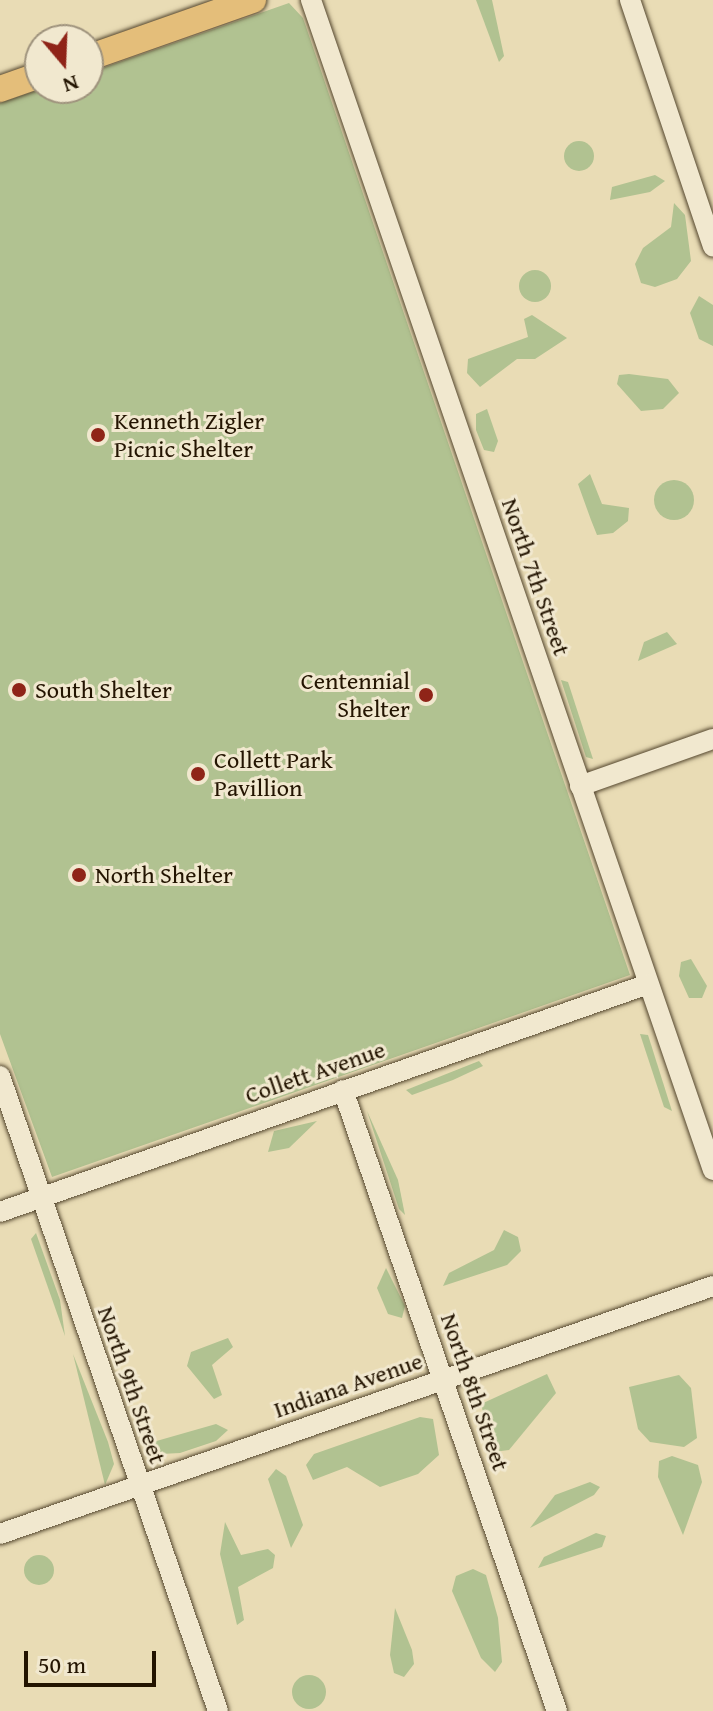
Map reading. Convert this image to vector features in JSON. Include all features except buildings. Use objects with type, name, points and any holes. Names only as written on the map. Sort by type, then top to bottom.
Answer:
[{"type":"main road","points":[[104,52],[253,0]]},
{"type":"main road","points":[[0,89],[24,81]]},
{"type":"street","name":"North 7th Street","points":[[311,0],[713,1170]]},
{"type":"street","points":[[630,0],[713,246]]},
{"type":"street","points":[[580,786],[713,739]]},
{"type":"street","name":"Collett Avenue","points":[[0,1212],[648,984]]},
{"type":"street","name":"North 9th Street","points":[[0,1076],[218,1711]]},
{"type":"street","name":"North 8th Street","points":[[343,1090],[557,1711]]},
{"type":"street","name":"Indiana Avenue","points":[[0,1534],[713,1286]]},
{"type":"green space","points":[[476,0],[492,0],[504,56],[499,62]]},
{"type":"green space","points":[[289,3],[303,18],[630,975],[52,1177],[0,1034],[0,103],[24,95],[24,104],[104,104],[104,67]]},
{"type":"green space","points":[[579,141],[590,145],[594,156],[590,167],[579,171],[568,167],[564,156],[568,145]]},
{"type":"green space","points":[[655,175],[665,181],[650,192],[610,200],[612,187]]},
{"type":"green space","points":[[674,203],[685,215],[691,261],[677,279],[655,287],[641,283],[635,264],[643,248],[671,227]]},
{"type":"green space","points":[[535,270],[546,275],[551,286],[546,297],[535,302],[524,297],[519,286],[524,275]]},
{"type":"green space","points":[[699,296],[713,305],[713,346],[699,339],[690,313]]},
{"type":"green space","points":[[532,315],[567,338],[535,359],[517,359],[480,387],[467,373],[468,359],[528,337],[524,319]]},
{"type":"green space","points":[[619,375],[668,379],[679,393],[663,409],[641,411],[617,384]]},
{"type":"green space","points":[[487,409],[498,441],[494,452],[484,450],[476,430],[476,414]]},
{"type":"green space","points":[[590,474],[602,504],[629,508],[628,521],[613,533],[597,535],[591,520],[578,484]]},
{"type":"green space","points":[[674,480],[688,486],[694,500],[688,514],[674,520],[660,514],[654,500],[660,486]]},
{"type":"green space","points":[[667,632],[677,644],[638,661],[644,642]]},
{"type":"green space","points":[[561,680],[568,682],[593,759],[586,757]]},
{"type":"green space","points":[[691,959],[707,986],[702,998],[689,998],[679,976],[681,962]]},
{"type":"green space","points":[[640,1034],[648,1035],[672,1111],[664,1107]]},
{"type":"green space","points":[[479,1061],[483,1066],[453,1080],[412,1095],[406,1090]]},
{"type":"green space","points":[[367,1111],[398,1180],[405,1215],[399,1209]]},
{"type":"green space","points":[[317,1121],[289,1148],[268,1152],[274,1131]]},
{"type":"green space","points":[[504,1230],[518,1237],[521,1251],[507,1265],[443,1286],[449,1273],[494,1250]]},
{"type":"green space","points":[[36,1233],[60,1300],[65,1336],[31,1239]]},
{"type":"green space","points":[[386,1268],[405,1306],[402,1318],[388,1314],[377,1288]]},
{"type":"green space","points":[[228,1338],[233,1347],[212,1365],[222,1395],[214,1399],[187,1366],[191,1352]]},
{"type":"green space","points":[[73,1354],[114,1464],[105,1485]]},
{"type":"green space","points":[[547,1374],[556,1393],[509,1450],[493,1452],[481,1404]]},
{"type":"green space","points":[[679,1375],[691,1388],[697,1438],[684,1447],[650,1442],[638,1429],[629,1387]]},
{"type":"green space","points":[[420,1417],[433,1419],[439,1455],[418,1474],[380,1487],[347,1467],[313,1480],[306,1465],[314,1454]]},
{"type":"green space","points":[[216,1424],[228,1430],[216,1441],[180,1453],[161,1454],[146,1444]]},
{"type":"green space","points":[[672,1456],[698,1465],[702,1482],[683,1535],[658,1477],[659,1461]]},
{"type":"green space","points":[[276,1469],[286,1476],[303,1525],[291,1548],[268,1479]]},
{"type":"green space","points":[[590,1482],[600,1487],[594,1495],[530,1528],[555,1495]]},
{"type":"green space","points":[[225,1522],[241,1555],[268,1549],[275,1555],[273,1568],[238,1587],[244,1620],[237,1625],[220,1554]]},
{"type":"green space","points":[[596,1533],[606,1536],[602,1547],[538,1568],[544,1557]]},
{"type":"green space","points":[[39,1555],[45,1556],[53,1564],[53,1576],[45,1584],[39,1585],[33,1584],[25,1576],[24,1570],[25,1564],[33,1556]]},
{"type":"green space","points":[[473,1569],[486,1575],[498,1618],[502,1662],[495,1672],[481,1658],[452,1591],[456,1576]]},
{"type":"green space","points":[[395,1608],[412,1650],[414,1664],[404,1677],[394,1673],[390,1655]]},
{"type":"green space","points":[[309,1675],[321,1680],[326,1692],[321,1704],[309,1709],[297,1704],[292,1692],[297,1680]]},
{"type":"place","name":"Kenneth Zigler Picnic Shelter","points":[[98,435]]},
{"type":"place","name":"South Shelter","points":[[19,690]]},
{"type":"place","name":"Centennial Shelter","points":[[426,695]]},
{"type":"place","name":"Collett Park Pavillion","points":[[198,774]]},
{"type":"place","name":"North Shelter","points":[[79,875]]}]
